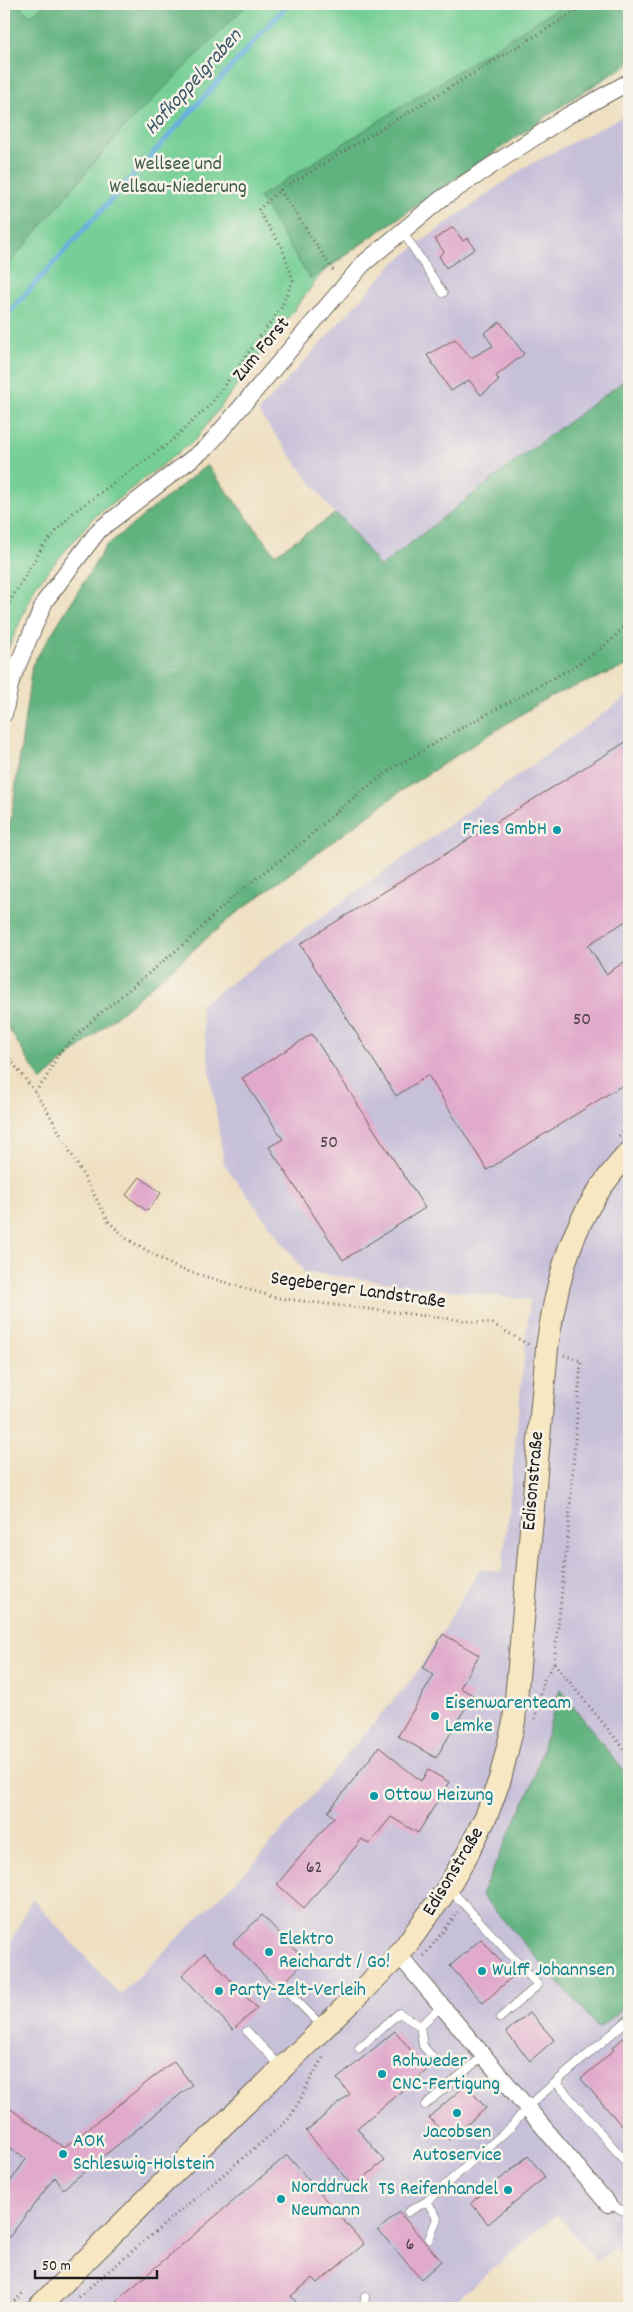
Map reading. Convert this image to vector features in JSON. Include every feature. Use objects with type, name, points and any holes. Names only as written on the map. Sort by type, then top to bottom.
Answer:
[{"type":"street","name":"Zum Forst","points":[[4,714],[11,681],[45,601],[99,530],[207,448],[363,264],[402,231],[442,198],[559,121],[629,82]]},
{"type":"street","name":"Edisonstraße","points":[[32,2299],[282,2068],[399,1955],[448,1888],[487,1814],[500,1779],[514,1722],[534,1346],[552,1306],[560,1271],[572,1240],[621,1148]]},
{"type":"street","points":[[399,1955],[608,2204]]},
{"type":"lane","points":[[402,231],[442,293]]},
{"type":"lane","points":[[448,1888],[464,1903],[538,1985],[500,2018]]},
{"type":"lane","points":[[290,1993],[324,2028]]},
{"type":"lane","points":[[420,2026],[442,2006]]},
{"type":"lane","points":[[358,2048],[399,2012],[420,2026],[423,2046],[435,2060]]},
{"type":"lane","points":[[408,2212],[427,2201],[512,2126],[527,2107],[629,2019]]},
{"type":"lane","points":[[247,2032],[282,2068]]},
{"type":"lane","points":[[425,2104],[483,2056]]},
{"type":"lane","points":[[556,2082],[626,2162]]},
{"type":"lane","points":[[427,2201],[437,2218],[429,2239]]},
{"type":"lane","points":[[608,2204],[629,2212]]},
{"type":"lane","points":[[364,2297],[364,2308]]},
{"type":"path","points":[[4,610],[44,546],[74,512],[169,444],[211,404],[281,308],[293,280],[282,247],[258,210],[280,190],[588,4]]},
{"type":"path","points":[[280,190],[344,286]]},
{"type":"path","points":[[35,1092],[45,1080],[59,1053],[96,1018],[190,939],[227,902],[387,772],[452,733],[574,667],[612,640],[629,620]]},
{"type":"path","name":"Segeberger Landstraße","points":[[4,1051],[35,1092],[109,1222],[127,1239],[177,1268],[268,1295],[493,1324],[534,1346],[581,1361],[568,1534],[554,1663],[629,1755]]},
{"type":"path","points":[[621,1148],[629,1126]]},
{"type":"path","points":[[7,2308],[32,2299]]},
{"type":"shaded area","points":[[629,113],[629,377],[522,456],[379,568],[343,519],[335,514],[258,412],[391,266],[414,247],[525,167]]},
{"type":"shaded area","points":[[629,695],[629,2266],[615,2248],[597,2262],[557,2214],[447,2308],[4,2308],[4,1957],[32,1898],[120,1995],[256,1861],[416,1674],[480,1569],[502,1572],[530,1300],[304,1272],[224,1164],[200,1005]]},
{"type":"green space","name":"Wellsee und Wellsau-Niederung","points":[[4,4],[629,4],[629,64],[486,152],[322,273],[196,439],[93,518],[36,585],[4,658]]},
{"type":"green space","points":[[4,4],[18,4],[30,16],[46,4],[248,4],[121,131],[4,270]]},
{"type":"green space","points":[[564,4],[618,4],[629,21],[629,60],[310,279],[259,197]]},
{"type":"green space","points":[[629,377],[629,665],[547,698],[401,791],[234,915],[41,1081],[4,1021],[4,853],[13,806],[32,665],[106,546],[207,465],[275,554],[335,514],[343,519],[380,567],[522,456]]},
{"type":"green space","points":[[560,1689],[629,1778],[629,2004],[599,2028],[481,1895],[532,1785]]},
{"type":"building","points":[[453,227],[463,241],[468,238],[475,249],[446,268],[439,256],[444,252],[435,239]]},
{"type":"building","points":[[500,322],[524,354],[496,376],[499,381],[481,395],[469,380],[451,391],[427,355],[455,339],[471,358],[493,346],[484,333]]},
{"type":"building","name":"Fries GmbH","points":[[629,740],[629,919],[588,945],[606,974],[629,959],[629,1081],[487,1170],[428,1075],[396,1096],[300,944]]},
{"type":"building","points":[[312,1034],[425,1208],[343,1260],[269,1147],[283,1139],[242,1078]]},
{"type":"building","points":[[140,1177],[161,1193],[147,1211],[126,1195]]},
{"type":"building","name":"Eisenwarenteam Lemke","points":[[443,1634],[479,1655],[460,1688],[473,1695],[436,1758],[398,1736],[434,1675],[423,1668]]},
{"type":"building","points":[[379,1747],[421,1781],[428,1770],[449,1782],[418,1833],[391,1817],[369,1844],[362,1839],[304,1908],[277,1884],[334,1817],[328,1812]]},
{"type":"building","name":"Elektro Reichardt / Go!","points":[[262,1915],[306,1961],[277,1989],[233,1943]]},
{"type":"building","name":"Wulff Johannsen","points":[[481,1939],[513,1976],[483,2003],[450,1966]]},
{"type":"building","name":"Party-Zelt-Verleih","points":[[205,1953],[257,2008],[233,2030],[182,1975]]},
{"type":"building","points":[[530,2012],[554,2040],[530,2061],[506,2032]]},
{"type":"building","points":[[395,2031],[427,2070],[357,2128],[384,2161],[353,2187],[306,2131],[350,2094],[337,2079]]},
{"type":"building","points":[[629,2033],[629,2134],[581,2079],[614,2050],[612,2048]]},
{"type":"building","name":"AOK Schleswig-Holstein","points":[[174,2061],[192,2085],[63,2189],[55,2177],[4,2244],[4,2191],[26,2159],[4,2143],[4,2104],[64,2148]]},
{"type":"building","name":"Jacobsen Autoservice","points":[[466,2085],[486,2108],[449,2140],[429,2117]]},
{"type":"building","name":"Norddruck Neumann","points":[[287,2155],[364,2244],[318,2283],[313,2278],[291,2296],[301,2308],[108,2308]]},
{"type":"building","name":"TS Reifenhandel","points":[[528,2156],[545,2177],[488,2224],[471,2203]]},
{"type":"building","name":"TS Reifenhandel","points":[[399,2212],[441,2261],[421,2279],[378,2230]]},
{"type":"waterway","name":"Hofkoppelgraben","points":[[4,318],[288,4]]},
{"type":"place","name":"Fries GmbH","points":[[557,830]]},
{"type":"place","name":"Eisenwarenteam Lemke","points":[[435,1716]]},
{"type":"place","name":"Ottow Heizung","points":[[374,1796]]},
{"type":"place","name":"Elektro Reichardt / Go!","points":[[269,1952]]},
{"type":"place","name":"Wulff Johannsen","points":[[482,1971]]},
{"type":"place","name":"Party-Zelt-Verleih","points":[[219,1991]]},
{"type":"place","name":"Rohweder CNC-Fertigung","points":[[382,2074]]},
{"type":"place","name":"Jacobsen Autoservice","points":[[457,2113]]},
{"type":"place","name":"AOK Schleswig-Holstein","points":[[63,2154]]},
{"type":"place","name":"TS Reifenhandel","points":[[508,2190]]},
{"type":"place","name":"Norddruck Neumann","points":[[281,2199]]}]
